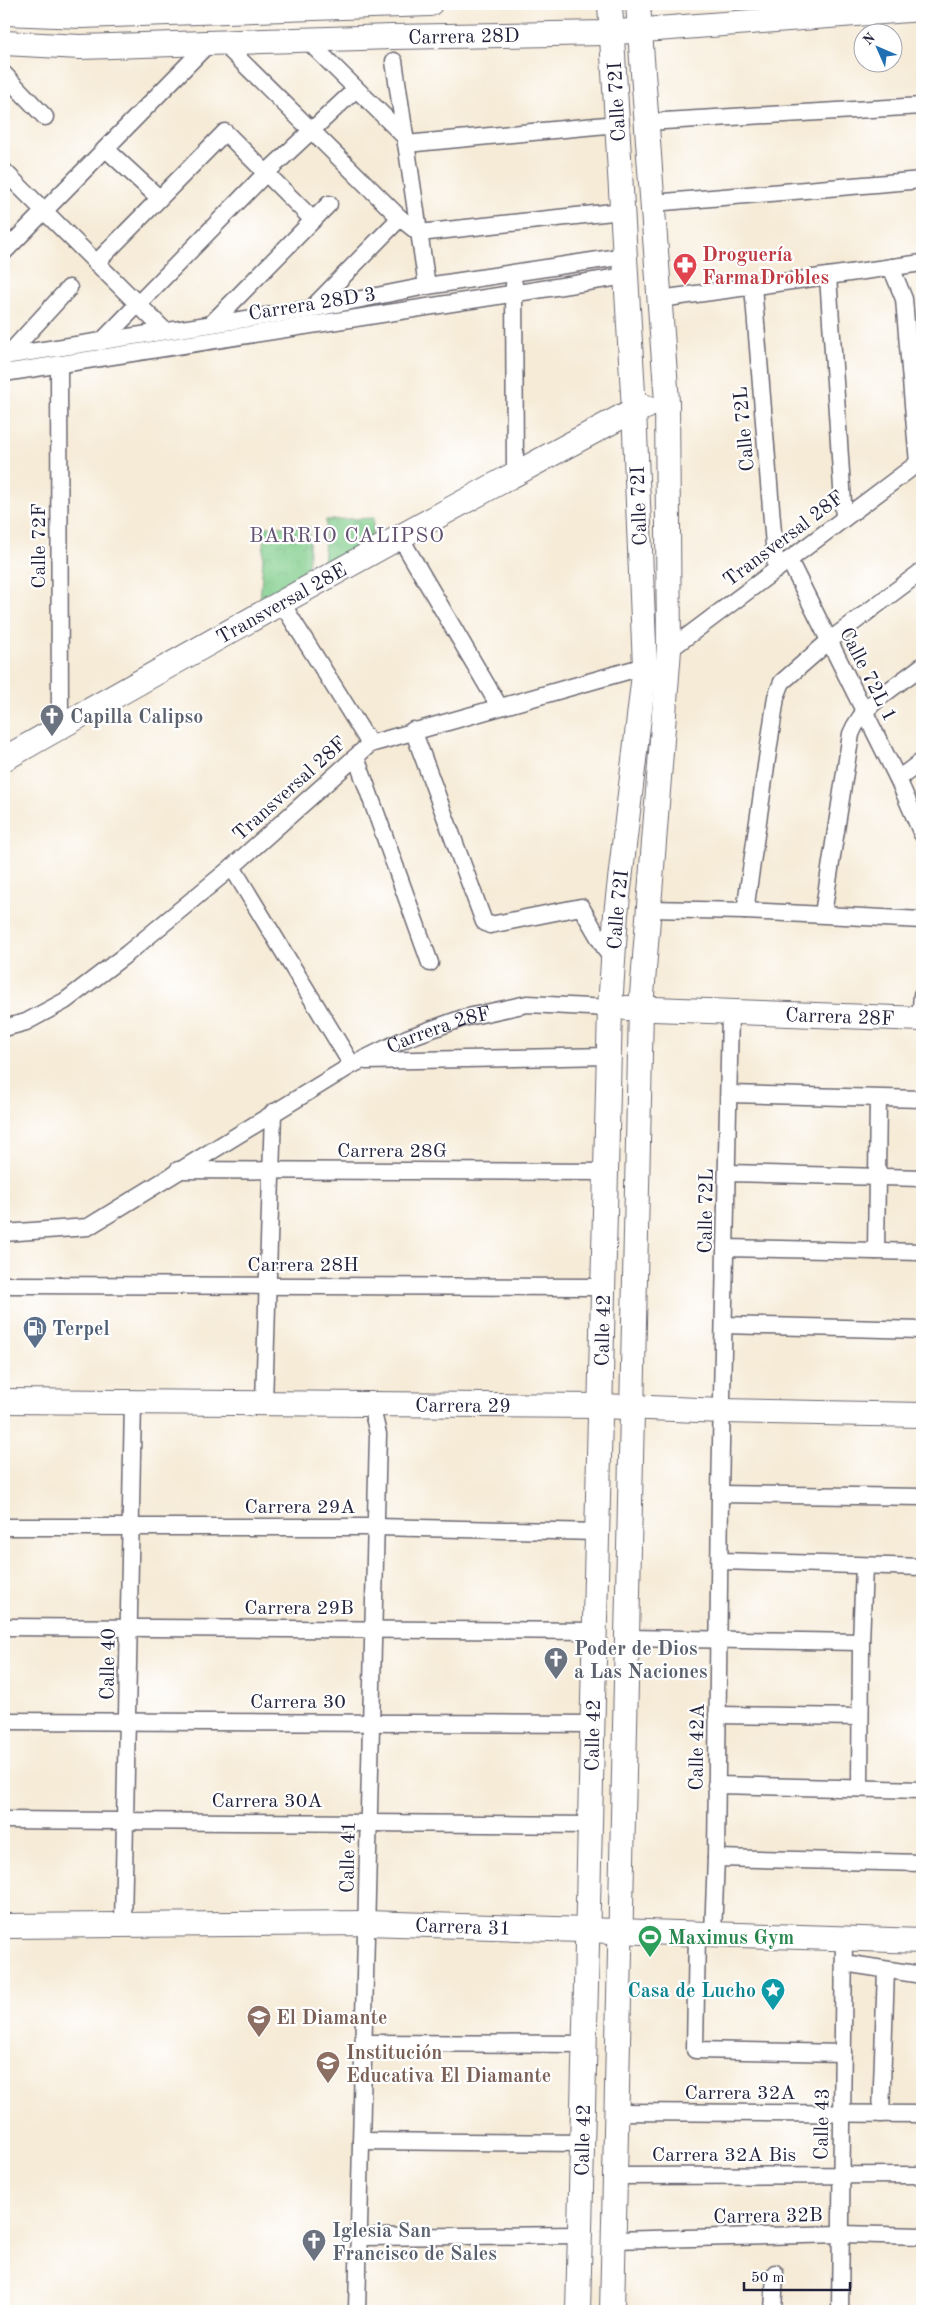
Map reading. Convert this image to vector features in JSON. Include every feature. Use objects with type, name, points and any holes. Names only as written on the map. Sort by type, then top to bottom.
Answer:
[{"type":"street","name":"Carrera 28D","points":[[15,13],[82,10],[430,4]]},
{"type":"street","name":"Calle 72I","points":[[610,4],[634,410],[645,666],[616,914],[610,1008]]},
{"type":"street","name":"Calle 72I","points":[[638,4],[667,402],[669,650],[641,1008]]},
{"type":"street","name":"Carrera 28D","points":[[4,43],[80,46],[640,31],[922,9]]},
{"type":"street","points":[[306,39],[405,140]]},
{"type":"street","points":[[4,252],[216,42],[400,218],[419,233],[622,211]]},
{"type":"street","points":[[394,61],[427,286]]},
{"type":"street","points":[[4,74],[46,117]]},
{"type":"street","points":[[100,342],[266,174],[356,89]]},
{"type":"street","points":[[647,122],[922,106]]},
{"type":"street","points":[[405,140],[617,124]]},
{"type":"street","points":[[96,263],[225,132],[313,220]]},
{"type":"street","points":[[106,149],[158,198]]},
{"type":"street","points":[[4,171],[138,302],[165,331]]},
{"type":"street","points":[[653,203],[922,180]]},
{"type":"street","points":[[211,324],[329,204]]},
{"type":"street","points":[[311,309],[400,218]]},
{"type":"street","points":[[660,299],[922,263]]},
{"type":"street","name":"Carrera 28D 3","points":[[6,356],[311,309],[427,286],[513,273],[626,266]]},
{"type":"street","name":"Carrera 28D 3","points":[[4,373],[514,294],[626,266]]},
{"type":"street","points":[[891,267],[904,299],[920,462]]},
{"type":"street","points":[[513,273],[515,475]]},
{"type":"street","points":[[828,276],[844,518]]},
{"type":"street","name":"Calle 72L","points":[[753,286],[782,565]]},
{"type":"street","points":[[6,356],[69,288]]},
{"type":"street","name":"Calle 72F","points":[[59,364],[60,727]]},
{"type":"street","name":"Transversal 28E","points":[[4,759],[281,602],[634,410],[667,402]]},
{"type":"street","name":"Transversal 28F","points":[[669,650],[920,462]]},
{"type":"street","points":[[400,537],[499,706]]},
{"type":"street","name":"Calle 72L 1","points":[[782,565],[829,641],[898,779],[922,834]]},
{"type":"street","points":[[745,911],[776,697],[782,682],[829,641],[922,572]]},
{"type":"street","points":[[281,602],[370,744]]},
{"type":"street","name":"Transversal 28F","points":[[4,1028],[26,1022],[65,1002],[232,867],[370,744],[412,730],[645,666]]},
{"type":"street","points":[[823,914],[851,734],[856,721],[864,711],[922,666]]},
{"type":"street","points":[[412,730],[484,922],[490,925],[581,907],[613,962]]},
{"type":"street","points":[[356,757],[430,963]]},
{"type":"street","points":[[898,779],[922,761]]},
{"type":"street","points":[[232,867],[356,1063],[608,1056]]},
{"type":"street","points":[[648,909],[823,914],[922,920]]},
{"type":"street","points":[[921,1019],[922,995]]},
{"type":"street","name":"Carrera 28F","points":[[4,1233],[88,1227],[178,1170],[356,1063],[407,1038],[472,1016],[527,1004],[921,1019]]},
{"type":"street","name":"Calle 42","points":[[578,2311],[610,1008]]},
{"type":"street","name":"Calle 42","points":[[612,2311],[641,1008]]},
{"type":"street","name":"Calle 72L","points":[[722,1411],[730,1012]]},
{"type":"street","points":[[729,1094],[922,1100]]},
{"type":"street","points":[[876,1251],[878,1099]]},
{"type":"street","points":[[264,1403],[273,1112]]},
{"type":"street","name":"Carrera 28G","points":[[178,1170],[606,1172]]},
{"type":"street","points":[[727,1173],[922,1178]]},
{"type":"street","points":[[726,1248],[922,1252]]},
{"type":"street","name":"Carrera 28H","points":[[4,1285],[603,1287]]},
{"type":"street","points":[[724,1325],[922,1330]]},
{"type":"street","name":"Carrera 29","points":[[4,1402],[601,1406],[722,1411],[922,1415]]},
{"type":"street","name":"Calle 40","points":[[123,1926],[133,1402]]},
{"type":"street","name":"Calle 41","points":[[357,2311],[378,1434],[371,1404]]},
{"type":"street","name":"Calle 42A","points":[[722,1411],[716,1858],[705,1933],[695,2050],[843,2053]]},
{"type":"street","points":[[720,1494],[922,1497]]},
{"type":"street","name":"Carrera 29A","points":[[4,1527],[376,1527],[597,1532]]},
{"type":"street","points":[[721,1561],[922,1567]]},
{"type":"street","points":[[860,1788],[861,1642],[864,1566]]},
{"type":"street","name":"Carrera 29B","points":[[4,1627],[595,1630]]},
{"type":"street","points":[[627,1638],[861,1642]]},
{"type":"street","points":[[717,1715],[860,1717]]},
{"type":"street","name":"Carrera 30","points":[[4,1721],[592,1724]]},
{"type":"street","points":[[716,1785],[922,1790]]},
{"type":"street","name":"Carrera 30A","points":[[4,1820],[590,1825]]},
{"type":"street","points":[[716,1858],[922,1863]]},
{"type":"street","name":"Carrera 31","points":[[4,1926],[367,1923],[922,1941]]},
{"type":"street","name":"Calle 43","points":[[840,2311],[844,1938]]},
{"type":"street","points":[[844,1963],[922,1976]]},
{"type":"street","points":[[881,2114],[886,1970]]},
{"type":"street","points":[[364,2043],[585,2044]]},
{"type":"street","name":"Carrera 32A","points":[[616,2112],[922,2114]]},
{"type":"street","points":[[361,2142],[582,2143]]},
{"type":"street","name":"Carrera 32A Bis","points":[[615,2176],[922,2175]]},
{"type":"street","name":"Carrera 32B","points":[[614,2240],[841,2234],[922,2236]]},
{"type":"street","points":[[359,2237],[580,2235]]},
{"type":"street","points":[[773,2311],[774,2273]]},
{"type":"green space","points":[[374,518],[371,543],[323,568],[326,520]]},
{"type":"green space","points":[[265,527],[310,527],[308,576],[260,603]]},
{"type":"place","name":"Droguería FarmaDrobles","points":[[685,286]]},
{"type":"place","name":"Capilla Calipso","points":[[52,737]]},
{"type":"place","name":"Terpel","points":[[35,1349]]},
{"type":"place","name":"Poder de Dios a Las Naciones","points":[[556,1680]]},
{"type":"place","name":"Maximus Gym","points":[[650,1958]]},
{"type":"place","name":"Casa de Lucho","points":[[773,2011]]},
{"type":"place","name":"El Diamante","points":[[259,2038]]},
{"type":"place","name":"Institución Educativa El Diamante","points":[[328,2084]]},
{"type":"place","name":"Iglesia San Francisco de Sales","points":[[314,2262]]},
{"type":"district","name":"BARRIO CALIPSO","points":[[347,535]]}]
